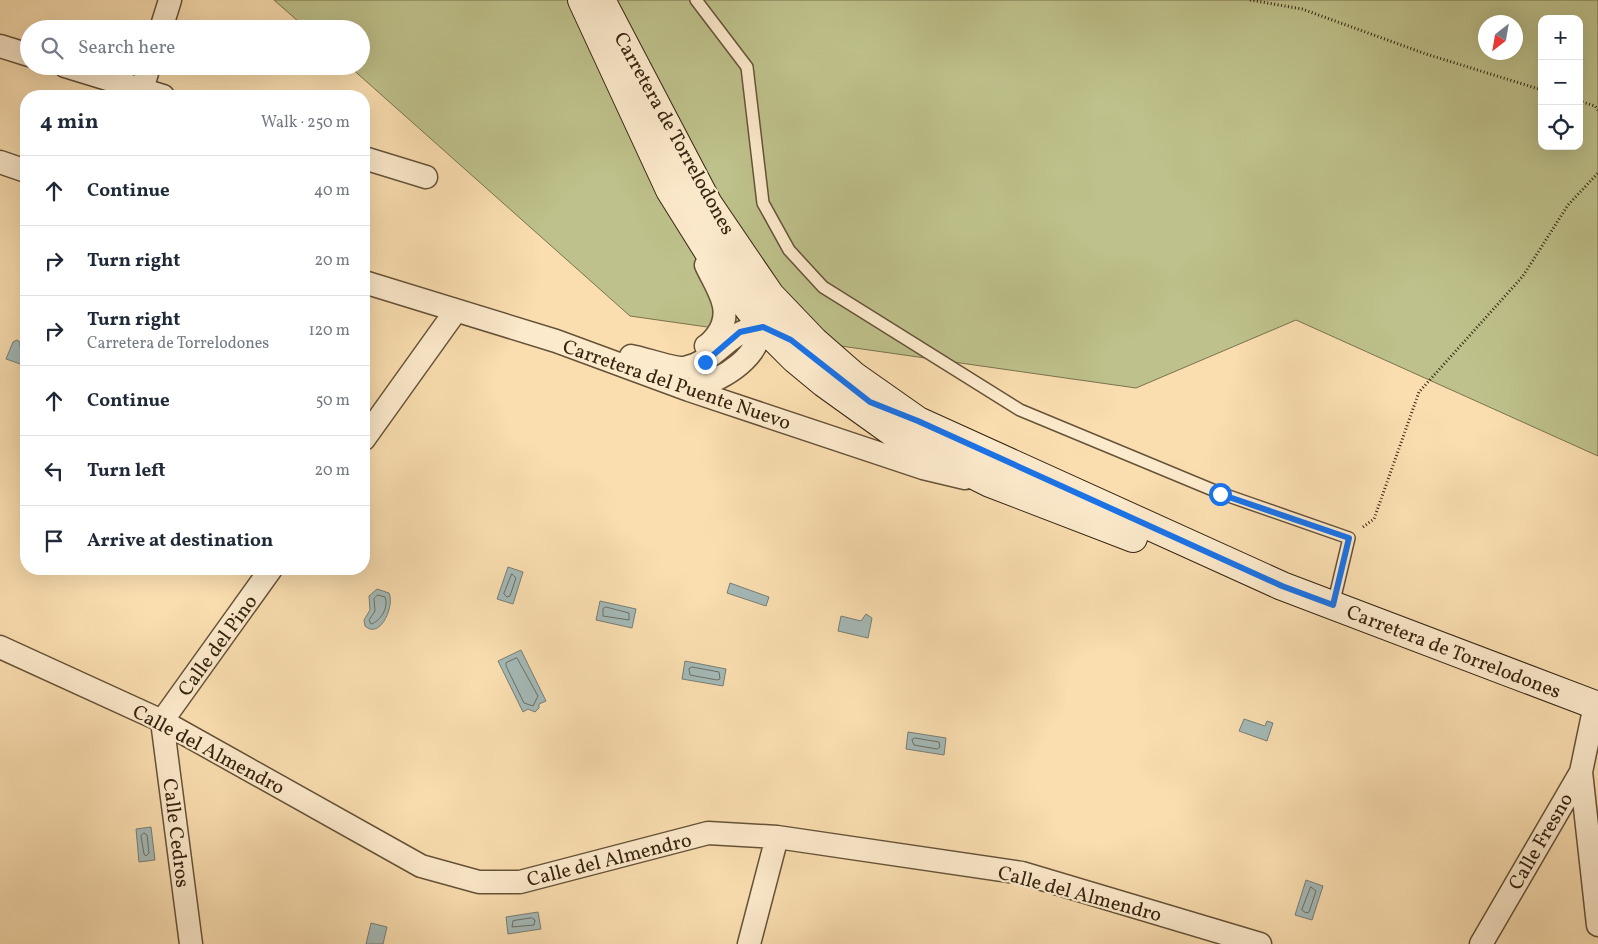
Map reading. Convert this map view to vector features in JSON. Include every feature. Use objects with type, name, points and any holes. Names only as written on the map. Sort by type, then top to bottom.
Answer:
[{"type":"main road","name":"Carretera de Torrelodones","points":[[582,0],[670,190],[725,278],[763,327],[795,359],[824,383],[902,439],[990,484],[1210,567],[1282,586]]},
{"type":"main road","name":"Carretera de Torrelodones","points":[[601,0],[708,204],[776,302],[814,341],[854,376],[918,421],[1282,586],[1597,706]]},
{"type":"street","points":[[164,20],[170,0]]},
{"type":"street","points":[[0,46],[20,52]]},
{"type":"street","points":[[94,75],[142,90]]},
{"type":"street","points":[[150,75],[152,90]]},
{"type":"street","points":[[370,160],[426,177]]},
{"type":"street","points":[[0,162],[20,169]]},
{"type":"street","points":[[646,359],[677,357],[711,343],[725,324],[725,306],[670,190]]},
{"type":"street","points":[[689,390],[713,382],[743,362],[755,346],[763,327],[762,310],[719,240],[708,204]]},
{"type":"street","name":"Carretera del Puente Nuevo","points":[[370,284],[455,312],[556,341],[689,390],[923,468],[990,484]]},
{"type":"street","points":[[370,431],[455,312]]},
{"type":"street","points":[[556,341],[682,368],[705,362],[740,332],[763,327],[791,340],[870,402],[918,421]]},
{"type":"street","name":"Calle del Pino","points":[[162,721],[267,575]]},
{"type":"street","name":"Calle del Almendro","points":[[0,647],[162,721],[421,866],[479,882],[520,882],[708,833],[777,837],[1022,873],[1260,944]]},
{"type":"street","name":"Calle Fresno","points":[[1481,944],[1581,772],[1597,706]]},
{"type":"street","name":"Calle Cedros","points":[[162,721],[191,944]]},
{"type":"street","points":[[1581,772],[1598,925]]},
{"type":"street","points":[[749,944],[777,837]]},
{"type":"lane","points":[[696,0],[747,67],[763,203],[790,250],[823,287],[1020,410],[1220,494],[1349,538],[1333,605]]},
{"type":"path","points":[[1250,0],[1302,9],[1426,54],[1538,89]]},
{"type":"path","points":[[1583,102],[1595,106],[1598,110]]},
{"type":"path","points":[[1349,538],[1374,519],[1419,392],[1523,276],[1568,205],[1598,173]]},
{"type":"green space","points":[[274,0],[1598,0],[1598,456],[1296,320],[1136,388],[630,316],[359,75],[370,75],[370,20],[297,20]]},
{"type":"water","points":[[17,340],[20,342],[20,364],[6,359],[13,342]]},
{"type":"water","points":[[508,567],[523,572],[513,604],[497,599]]},
{"type":"water","points":[[730,583],[769,597],[766,606],[727,593]]},
{"type":"water","points":[[377,589],[389,593],[390,606],[381,625],[376,629],[371,629],[365,626],[364,620],[370,610],[369,596]]},
{"type":"water","points":[[600,601],[636,609],[632,628],[596,620]]},
{"type":"water","points":[[866,614],[872,618],[868,638],[838,631],[841,616],[861,621]]},
{"type":"water","points":[[521,650],[546,701],[539,704],[539,708],[535,712],[528,709],[523,712],[498,661]]},
{"type":"water","points":[[685,661],[726,669],[723,686],[682,679]]},
{"type":"water","points":[[1244,719],[1265,726],[1267,721],[1273,723],[1267,741],[1239,731]]},
{"type":"water","points":[[908,732],[946,738],[944,755],[906,749]]},
{"type":"water","points":[[151,827],[155,860],[139,862],[136,829]]},
{"type":"water","points":[[1306,880],[1323,886],[1312,920],[1295,915]]},
{"type":"water","points":[[538,912],[541,929],[508,934],[506,917]]},
{"type":"water","points":[[371,923],[387,927],[383,944],[366,944]]},
{"type":"route","points":[[705,362],[740,332],[763,327],[791,340],[870,402],[918,421],[1282,586],[1333,605],[1349,538],[1220,494]]}]
